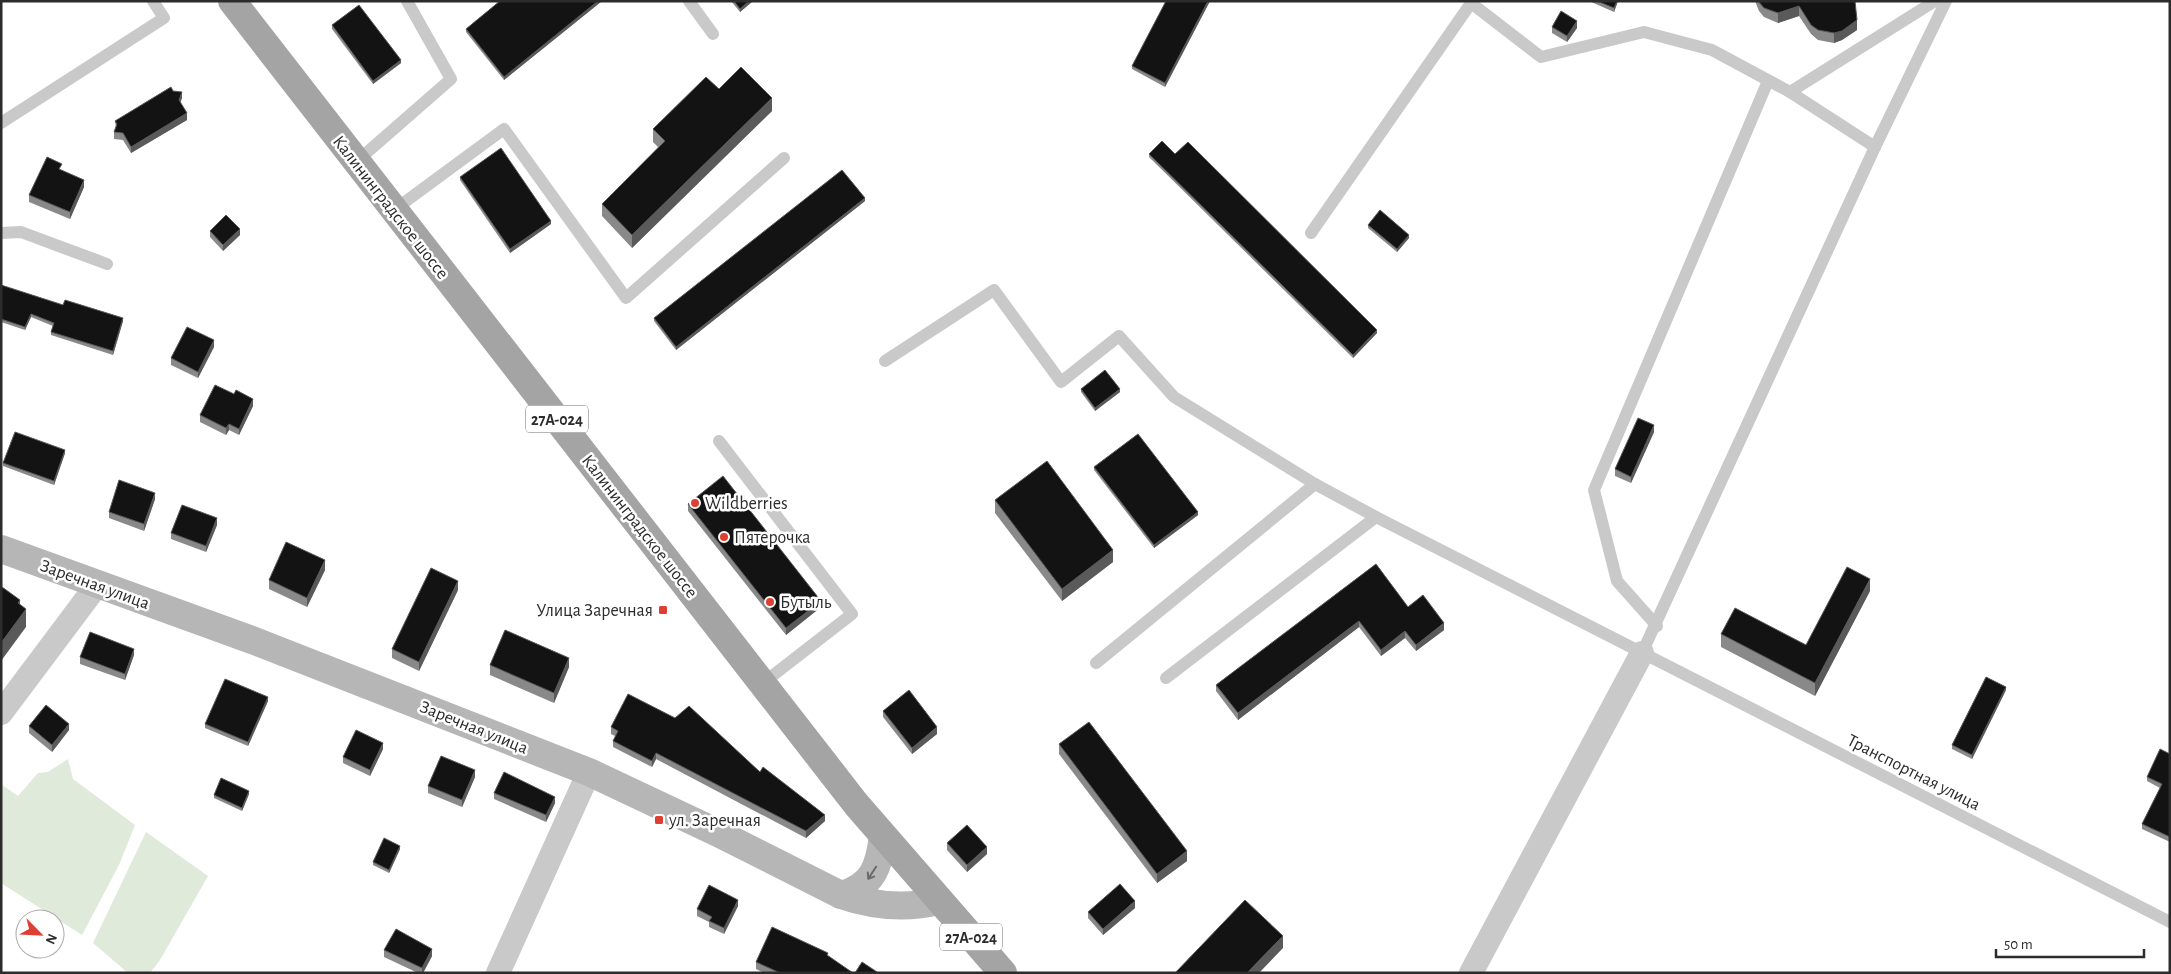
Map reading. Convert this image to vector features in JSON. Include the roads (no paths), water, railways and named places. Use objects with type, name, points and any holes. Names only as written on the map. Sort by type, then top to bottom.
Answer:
[{"type":"main road","name":"Калининградское шоссе","points":[[232,1],[883,836],[1002,973]]},
{"type":"main road","name":"Заречная улица","points":[[1,549],[252,640],[589,772],[716,832],[841,895],[860,902],[887,905],[920,905],[939,900]]},
{"type":"main road","points":[[841,895],[856,891],[866,883],[875,871],[880,858],[883,836]]},
{"type":"street","points":[[1,713],[98,585]]},
{"type":"street","points":[[1471,973],[1642,653]]},
{"type":"street","points":[[498,973],[589,772]]},
{"type":"lane","points":[[1,123],[164,18],[152,1]]},
{"type":"lane","points":[[356,162],[451,79],[407,1]]},
{"type":"lane","points":[[689,1],[713,34]]},
{"type":"lane","points":[[1790,92],[1935,1]]},
{"type":"lane","points":[[1642,653],[1657,626],[1875,147],[1946,1]]},
{"type":"lane","points":[[1310,234],[1471,2],[1540,57],[1644,32],[1712,50],[1790,92],[1875,147]]},
{"type":"lane","points":[[1657,626],[1617,581],[1594,490],[1768,81]]},
{"type":"lane","points":[[394,210],[504,129],[626,298],[784,158]]},
{"type":"lane","points":[[1,233],[21,232],[107,264]]},
{"type":"lane","name":"Транспортная улица","points":[[885,360],[994,290],[1062,382],[1119,336],[1174,398],[1315,484],[2170,922]]},
{"type":"lane","points":[[719,442],[852,614],[763,684]]},
{"type":"lane","points":[[1096,663],[1315,484]]},
{"type":"lane","points":[[1166,678],[1376,516]]},
{"type":"place","name":"Wildberries","points":[[695,503]]},
{"type":"place","name":"Пятерочка","points":[[724,537]]},
{"type":"place","name":"Бутыль","points":[[770,602]]},
{"type":"place","name":"Улица Заречная","points":[[663,610]]},
{"type":"place","name":"ул. Заречная","points":[[659,820]]}]
